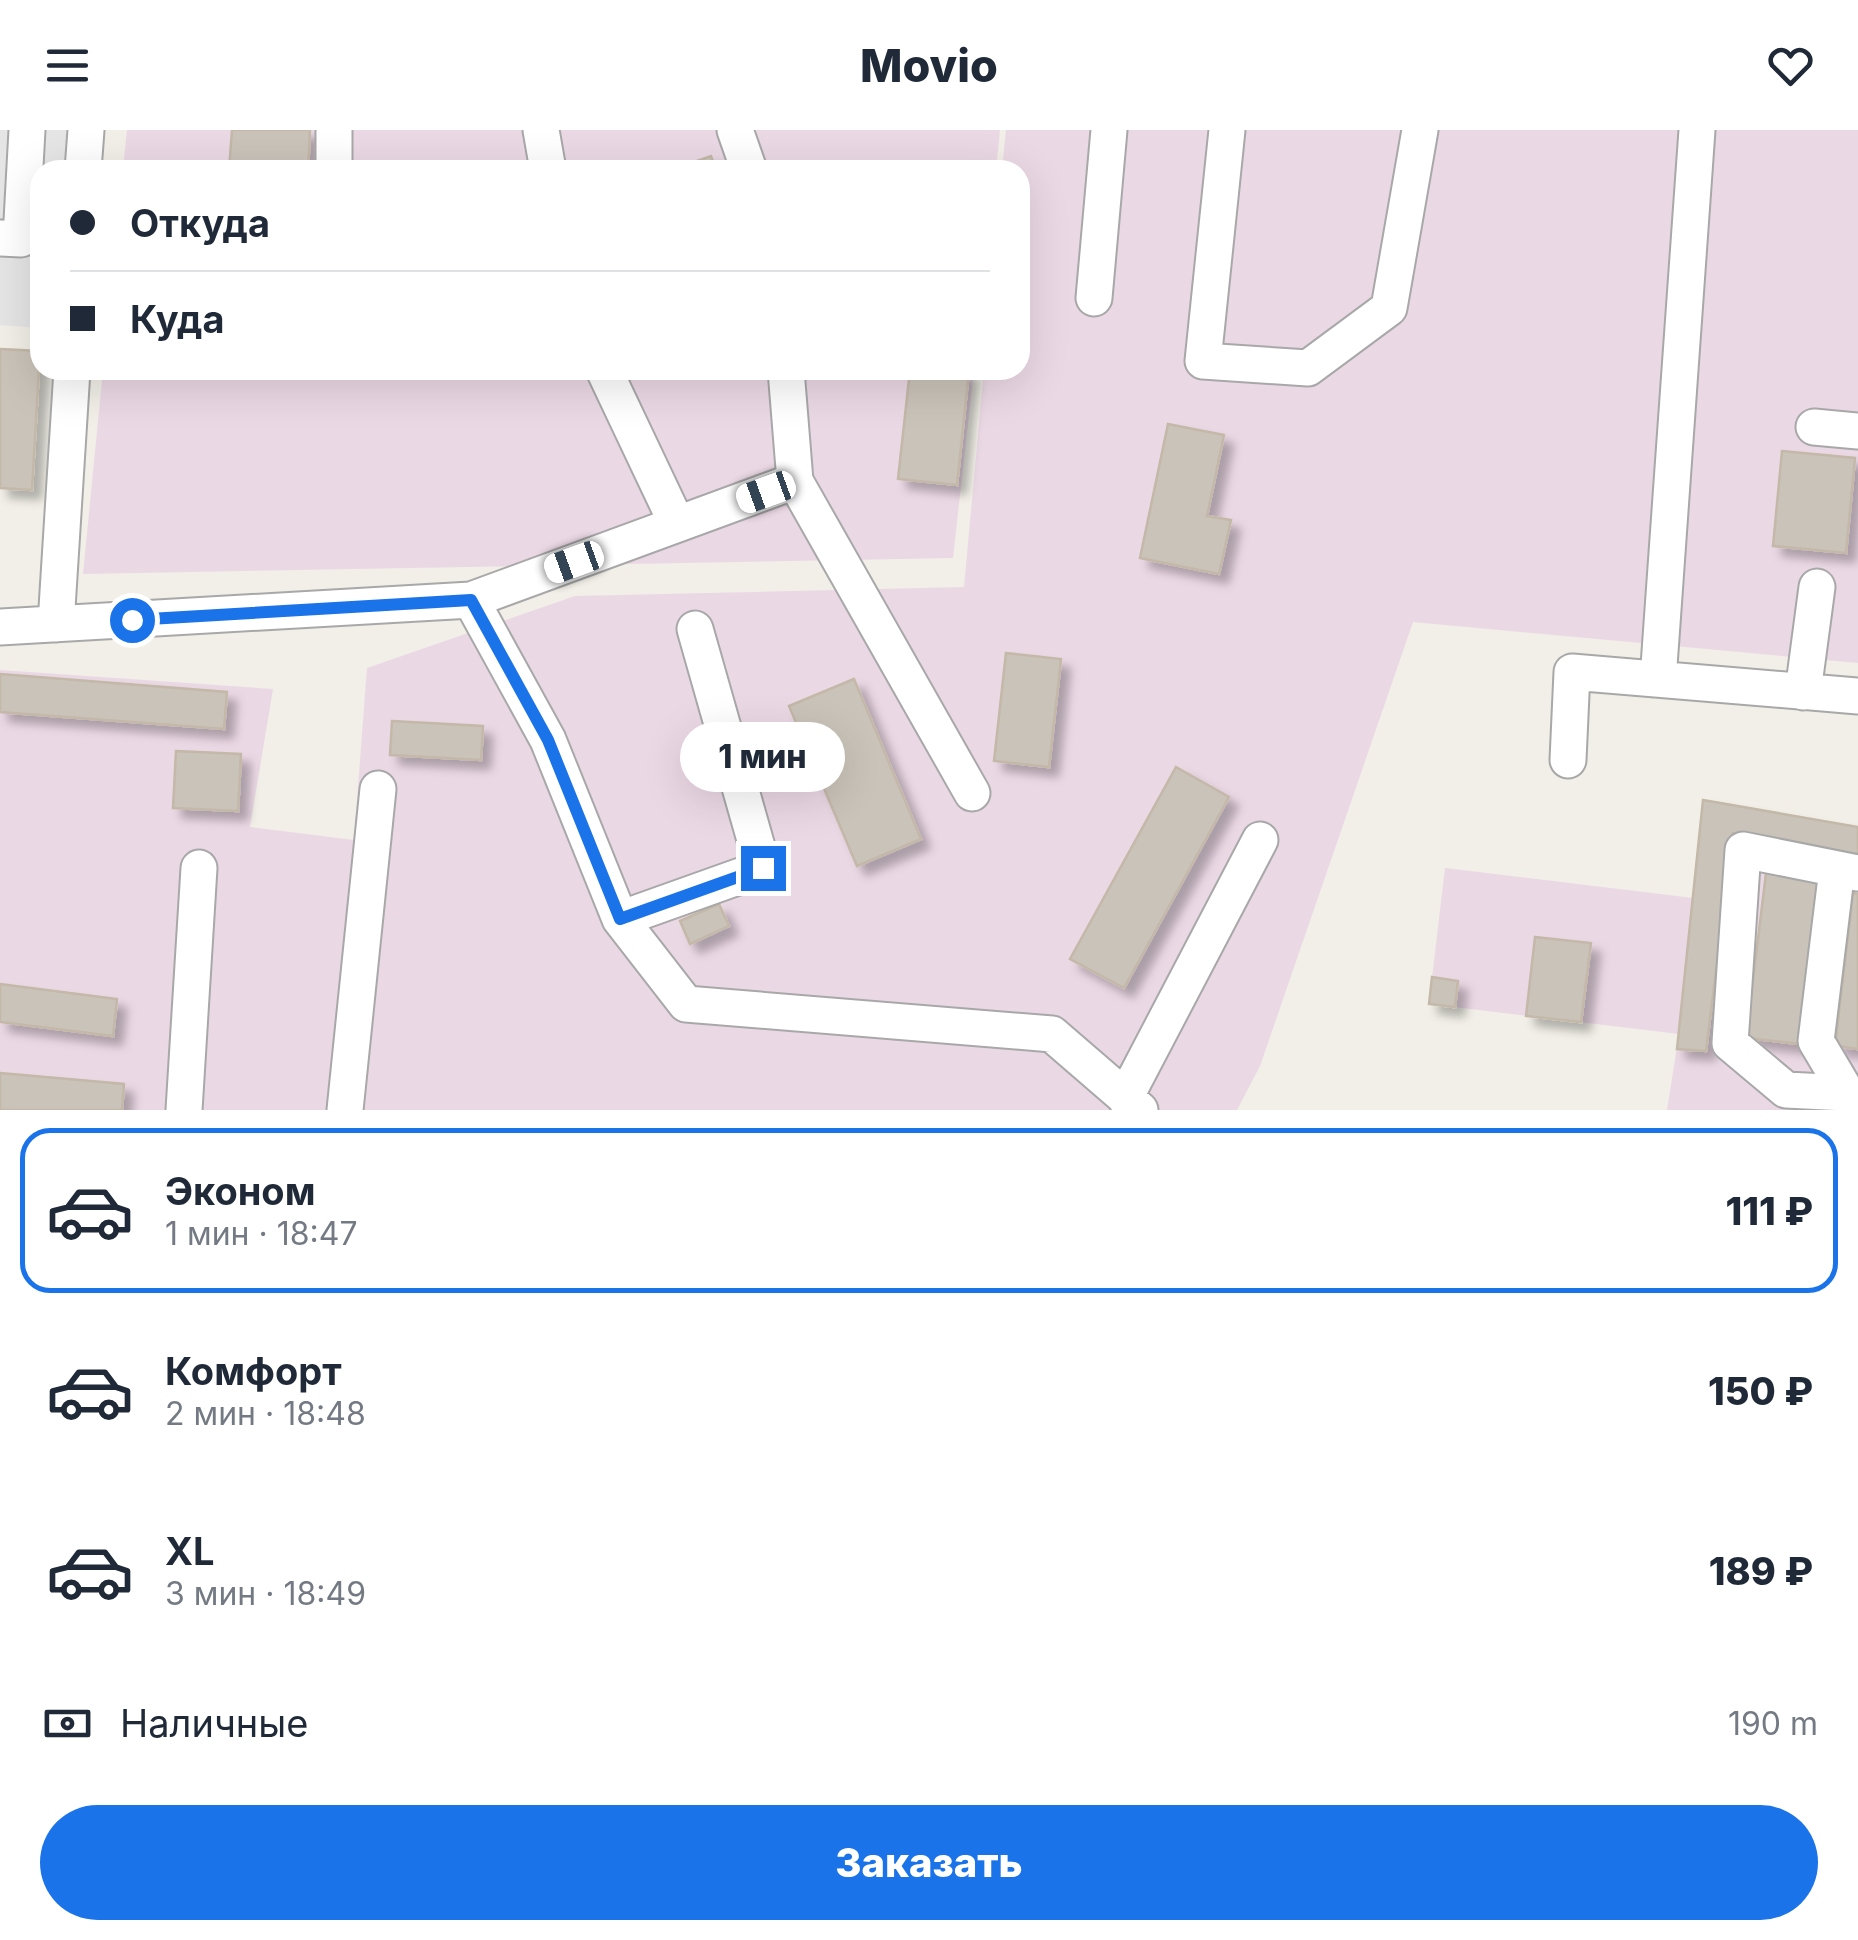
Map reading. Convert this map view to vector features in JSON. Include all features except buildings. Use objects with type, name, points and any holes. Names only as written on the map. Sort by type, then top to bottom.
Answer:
[{"type":"lane","points":[[0,238],[21,239],[27,130]]},
{"type":"lane","points":[[84,160],[86,130]]},
{"type":"lane","points":[[334,130],[334,160]]},
{"type":"lane","points":[[541,130],[546,160]]},
{"type":"lane","points":[[735,130],[746,160]]},
{"type":"lane","points":[[1094,298],[1108,130]]},
{"type":"lane","points":[[1227,130],[1203,360],[1308,368],[1389,308],[1420,130]]},
{"type":"lane","points":[[1656,679],[1697,130]]},
{"type":"lane","points":[[56,624],[71,380]]},
{"type":"lane","points":[[609,380],[676,524]]},
{"type":"lane","points":[[787,380],[795,482],[972,794]]},
{"type":"lane","points":[[1814,427],[1858,430]]},
{"type":"lane","points":[[0,627],[471,600],[795,482]]},
{"type":"lane","points":[[1803,692],[1817,586]]},
{"type":"lane","points":[[471,600],[548,740],[620,919],[686,1004],[1052,1034],[1132,1104],[1260,840]]},
{"type":"lane","points":[[620,919],[763,868],[695,629]]},
{"type":"lane","points":[[1568,760],[1572,672],[1858,696]]},
{"type":"lane","points":[[345,1110],[378,789]]},
{"type":"lane","points":[[1744,850],[1848,871],[1816,1042],[1852,1101],[1786,1090],[1730,1043],[1744,850]]},
{"type":"lane","points":[[184,1110],[199,868]]},
{"type":"shaded area","points":[[0,130],[77,130],[74,160],[30,160],[30,327],[0,325]]},
{"type":"shaded area","points":[[127,130],[1000,130],[997,160],[124,160]]},
{"type":"shaded area","points":[[1006,130],[1858,130],[1858,663],[1413,622],[1260,1066],[1237,1110],[0,1110],[0,670],[273,689],[250,827],[354,840],[367,668],[575,596],[964,587],[983,380],[1030,380],[1030,160],[1003,160]]},
{"type":"shaded area","points":[[102,380],[973,380],[953,558],[83,574]]},
{"type":"shaded area","points":[[1703,800],[1858,827],[1858,1110],[1667,1110],[1679,1034],[1429,1004],[1445,868],[1693,898]]},
{"type":"route","points":[[132,620],[471,600],[548,740],[620,919],[763,868]]}]
